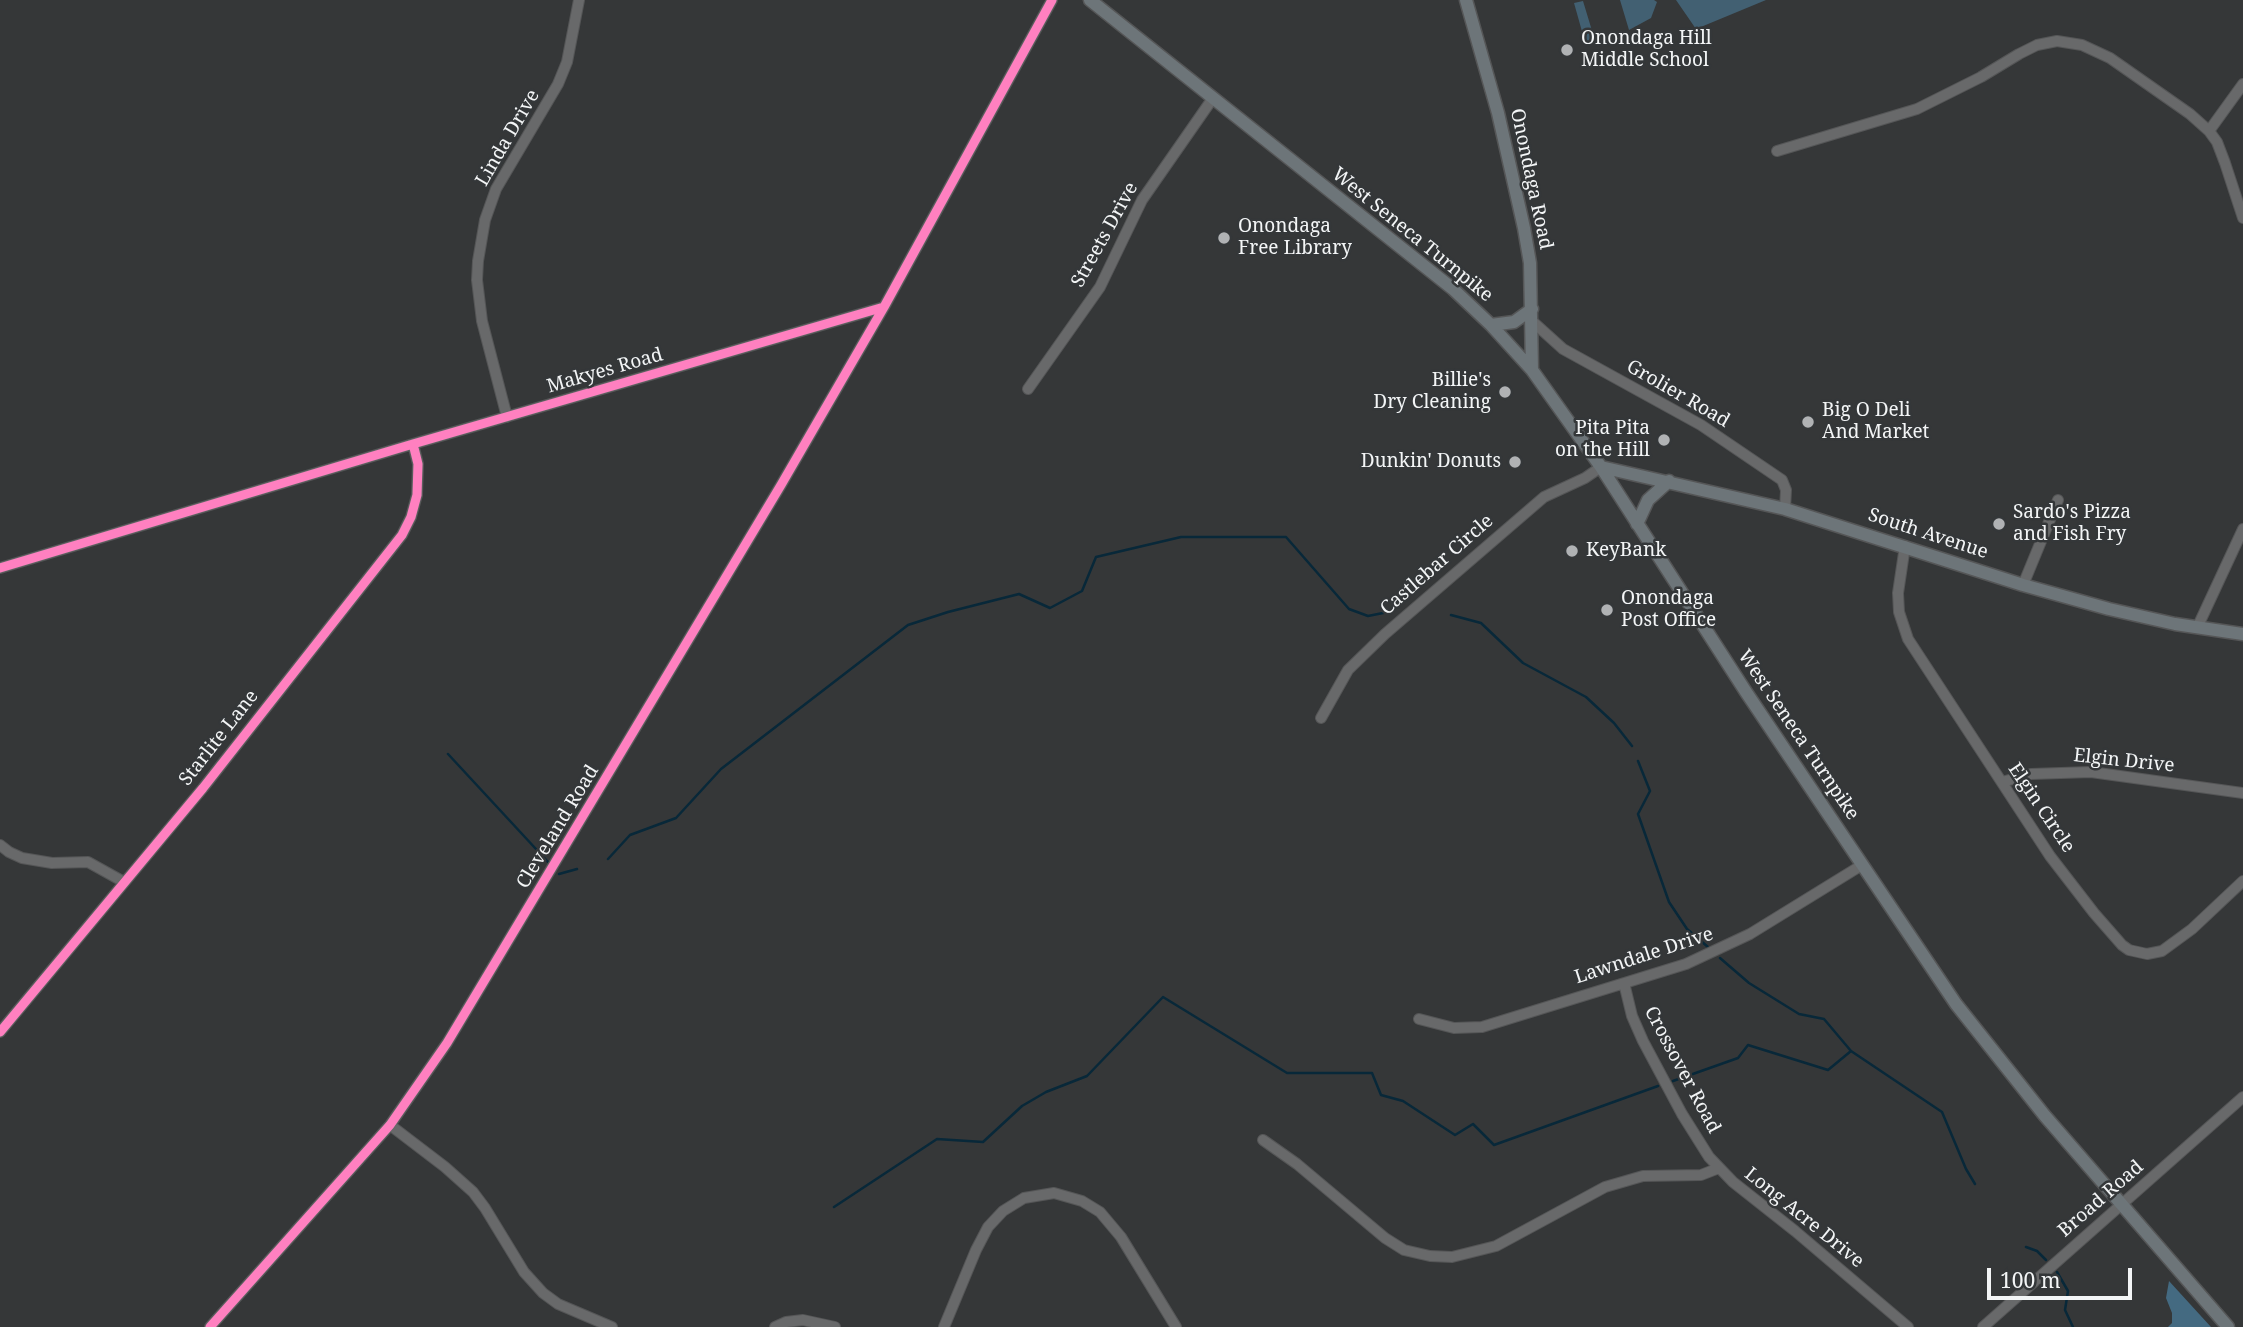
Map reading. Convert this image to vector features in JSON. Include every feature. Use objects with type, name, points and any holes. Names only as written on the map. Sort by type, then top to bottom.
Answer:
[{"type":"main road","name":"West Seneca Turnpike","points":[[1090,0],[1452,289],[1491,324],[1532,370],[1601,467],[1956,1004],[1990,1050],[2228,1327]]},
{"type":"main road","name":"Onondaga Road","points":[[1466,0],[1496,105],[1524,228],[1530,263],[1532,370]]},
{"type":"main road","points":[[1491,324],[1532,315]]},
{"type":"main road","name":"South Avenue","points":[[1601,467],[1785,509],[1905,545],[2023,585],[2109,609],[2196,628],[2243,634]]},
{"type":"main road","points":[[1637,524],[1648,500],[1669,481]]},
{"type":"street","name":"Linda Drive","points":[[508,417],[482,321],[477,280],[478,261],[485,220],[496,189],[558,84],[566,62],[579,0]]},
{"type":"street","points":[[884,307],[1052,0]]},
{"type":"street","points":[[1777,150],[1917,109],[2037,45],[2057,41],[2082,45],[2110,58],[2190,114],[2209,131],[2217,142],[2243,218]]},
{"type":"street","points":[[2209,131],[2243,85]]},
{"type":"street","name":"Streets Drive","points":[[1028,389],[1100,287],[1142,200],[1213,98]]},
{"type":"street","name":"Makyes Road","points":[[0,568],[884,307]]},
{"type":"street","name":"Cleveland Road","points":[[210,1327],[390,1125],[447,1044],[782,485],[884,307]]},
{"type":"street","name":"Grolier Road","points":[[1532,315],[1563,349],[1701,425],[1782,480],[1786,490],[1785,509]]},
{"type":"street","name":"Starlite Lane","points":[[0,1032],[203,788],[402,535],[411,517],[416,495],[418,464],[413,444]]},
{"type":"street","name":"Castlebar Circle","points":[[1321,718],[1348,670],[1385,634],[1544,497],[1585,478],[1601,467]]},
{"type":"street","points":[[2023,585],[2058,500]]},
{"type":"street","points":[[2196,628],[2243,529]]},
{"type":"street","name":"Elgin Circle","points":[[1905,545],[1898,593],[1899,612],[1908,639],[2058,866],[2094,913],[2129,950],[2147,954],[2162,951],[2192,929],[2243,881]]},
{"type":"street","name":"Elgin Drive","points":[[2002,782],[2031,774],[2091,772],[2243,793]]},
{"type":"street","points":[[0,845],[22,858],[52,863],[88,862],[124,882]]},
{"type":"street","name":"Lawndale Drive","points":[[1419,1019],[1454,1028],[1482,1027],[1686,964],[1750,934],[1862,865]]},
{"type":"street","name":"Crossover Road","points":[[1624,983],[1628,1004],[1643,1041],[1682,1114],[1718,1168]]},
{"type":"street","name":"Broad Road","points":[[1983,1327],[2243,1097]]},
{"type":"street","points":[[390,1125],[446,1167],[473,1192],[524,1272],[543,1293],[558,1304],[612,1327]]},
{"type":"street","name":"Long Acre Drive","points":[[1263,1140],[1297,1164],[1385,1238],[1404,1250],[1430,1256],[1452,1257],[1496,1246],[1605,1187],[1643,1176],[1701,1175],[1718,1168],[1908,1327]]},
{"type":"street","points":[[944,1327],[988,1227],[1003,1211],[1024,1198],[1054,1194],[1082,1201],[1100,1212],[1121,1237],[1176,1327]]},
{"type":"street","points":[[775,1327],[786,1322],[803,1320],[835,1327]]},
{"type":"shaded area","points":[[1620,0],[1657,2],[1651,18],[1629,30]]},
{"type":"shaded area","points":[[1676,0],[1766,0],[1696,29]]},
{"type":"shaded area","points":[[1583,1],[1593,34],[1599,33],[1601,38],[1587,41],[1583,35],[1574,3]]},
{"type":"shaded area","points":[[2169,1281],[2211,1327],[2168,1327],[2172,1323],[2172,1313],[2166,1298]]},
{"type":"waterway","points":[[608,859],[630,835],[676,818],[721,769],[908,625],[1019,594],[1050,608],[1082,591],[1096,557],[1181,537],[1286,537],[1349,609],[1368,616],[1388,612]]},
{"type":"waterway","points":[[1451,615],[1481,623],[1523,663],[1586,697],[1614,723],[1632,746]]},
{"type":"waterway","points":[[448,754],[548,862]]},
{"type":"waterway","points":[[1638,761],[1650,791],[1638,814],[1669,902],[1687,929],[1708,947]]},
{"type":"waterway","points":[[559,874],[577,869]]},
{"type":"waterway","points":[[1720,958],[1749,983],[1799,1014],[1824,1019],[1851,1051],[1942,1112],[1975,1184]]},
{"type":"waterway","points":[[834,1207],[937,1139],[983,1142],[1022,1106],[1046,1092],[1087,1076],[1163,997],[1287,1073],[1372,1073],[1381,1095],[1403,1101],[1455,1135],[1473,1124],[1494,1145],[1658,1086]]},
{"type":"waterway","points":[[1673,1081],[1738,1058],[1748,1045],[1828,1070],[1851,1051]]},
{"type":"waterway","points":[[2026,1247],[2037,1251],[2046,1260]]},
{"type":"waterway","points":[[2057,1272],[2068,1291],[2065,1310],[2073,1327]]},
{"type":"cycle path","points":[[0,568],[884,307],[1052,0]]},
{"type":"cycle path","points":[[210,1327],[390,1125],[447,1043],[781,485],[884,307]]},
{"type":"cycle path","points":[[0,1032],[203,788],[402,535],[411,517],[417,495],[418,464],[413,444]]},
{"type":"place","name":"Onondaga Hill Middle School","points":[[1567,50]]},
{"type":"place","name":"Onondaga Free Library","points":[[1224,238]]},
{"type":"place","name":"Billie's Dry Cleaning","points":[[1505,392]]},
{"type":"place","name":"Big O Deli And Market","points":[[1808,422]]},
{"type":"place","name":"Pita Pita on the Hill","points":[[1664,440]]},
{"type":"place","name":"Dunkin' Donuts","points":[[1515,462]]},
{"type":"place","name":"Sardo's Pizza and Fish Fry","points":[[1999,524]]},
{"type":"place","name":"KeyBank","points":[[1572,551]]},
{"type":"place","name":"Onondaga Post Office","points":[[1607,610]]}]
